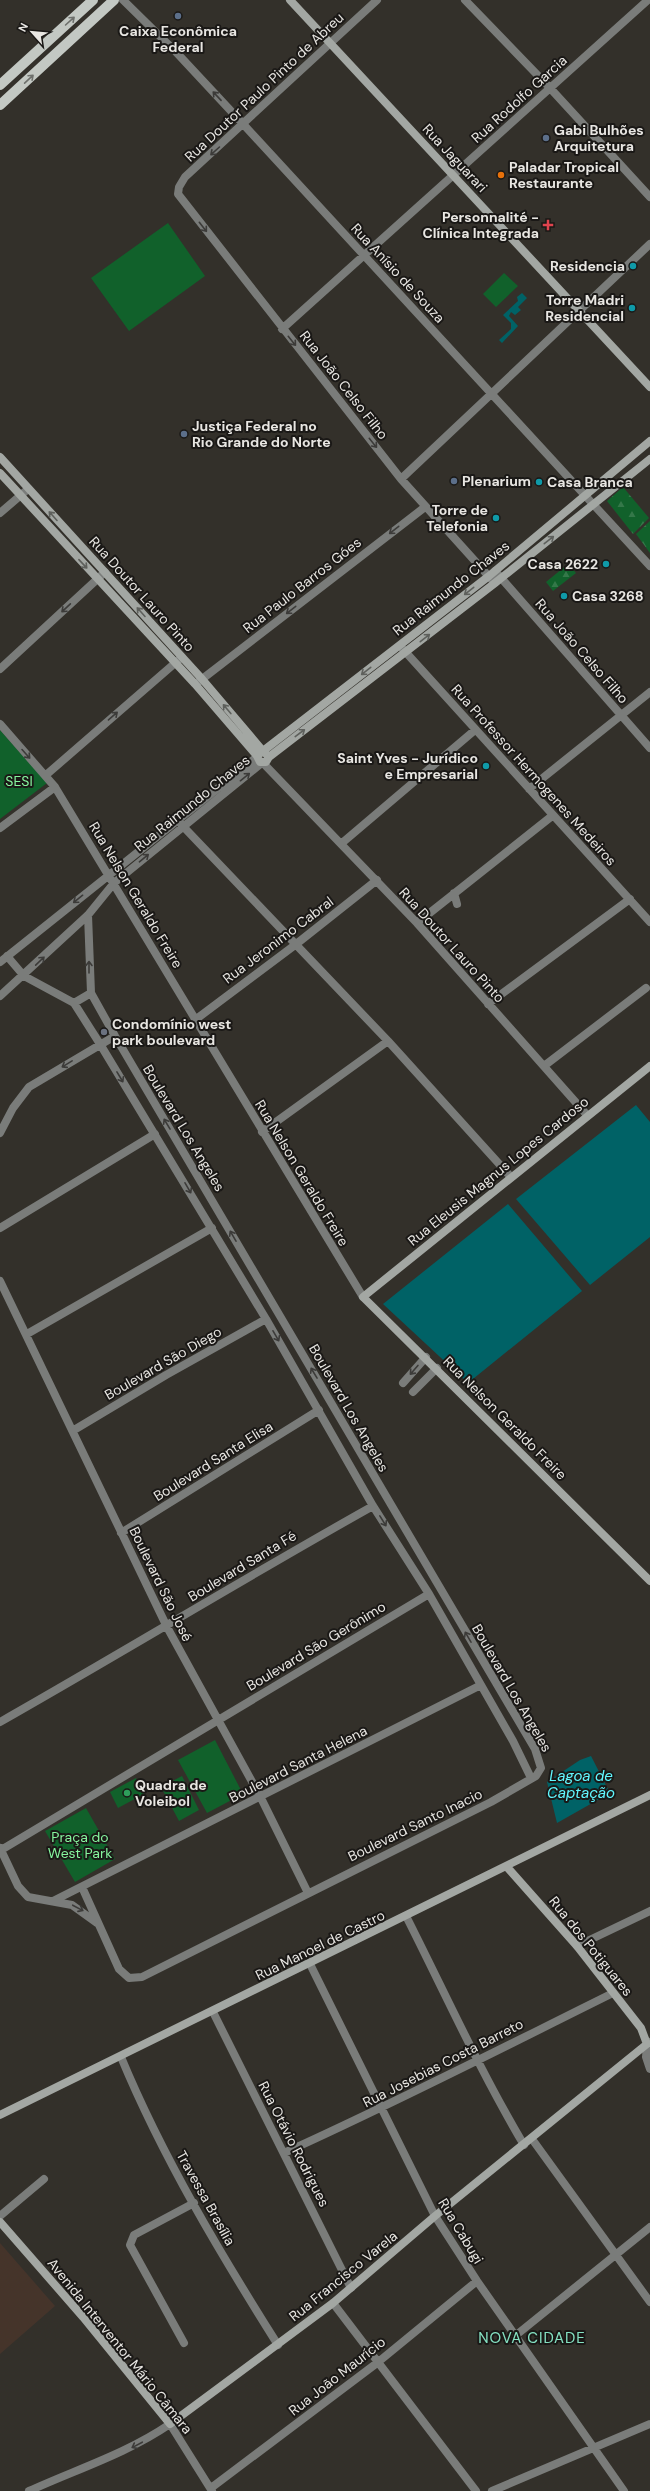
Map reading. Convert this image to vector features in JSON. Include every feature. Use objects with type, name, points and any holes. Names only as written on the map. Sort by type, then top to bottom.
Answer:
[{"type":"main road","points":[[0,86],[93,0]]},
{"type":"main road","points":[[0,105],[114,0]]},
{"type":"street","name":"Rua Anísio de Souza","points":[[123,0],[176,52],[244,125],[650,566]]},
{"type":"street","name":"Rua Jaguarari","points":[[290,0],[650,387]]},
{"type":"street","name":"Rua Doutor Paulo Pinto de Abreu","points":[[179,197],[178,190],[185,177],[244,125],[377,0]]},
{"type":"street","points":[[465,0],[550,88],[650,197]]},
{"type":"street","name":"Rua Rodolfo Garcia","points":[[282,330],[648,0]]},
{"type":"street","name":"Rua João Celso Filho","points":[[179,197],[282,330],[401,479],[425,507],[492,574],[650,748]]},
{"type":"street","points":[[401,479],[650,244]]},
{"type":"street","name":"Rua Raimundo Chaves","points":[[0,996],[24,976],[88,914],[114,883],[263,757],[400,645],[492,574],[650,441]]},
{"type":"street","name":"Rua Doutor Lauro Pinto","points":[[0,457],[202,679],[263,757]]},
{"type":"street","name":"Rua Raimundo Chaves","points":[[0,962],[177,820],[406,653],[650,459]]},
{"type":"street","name":"Rua Doutor Lauro Pinto","points":[[0,473],[263,757],[295,794],[417,923],[587,1115]]},
{"type":"street","points":[[0,513],[28,488]]},
{"type":"street","name":"Rua Paulo Barros Góes","points":[[194,684],[425,507]]},
{"type":"street","points":[[0,669],[105,572]]},
{"type":"street","points":[[159,646],[166,639]]},
{"type":"street","name":"Rua Professor Hermogenes Medeiros","points":[[400,645],[552,816],[650,922]]},
{"type":"street","points":[[46,776],[182,657]]},
{"type":"street","points":[[528,789],[650,692]]},
{"type":"street","name":"Rua Nelson Geraldo Freire","points":[[0,724],[55,787],[114,883],[194,1020],[363,1297],[426,1357],[650,1581]]},
{"type":"street","points":[[342,843],[475,730]]},
{"type":"street","points":[[0,828],[55,787]]},
{"type":"street","points":[[417,923],[552,816]]},
{"type":"street","points":[[177,820],[388,1041],[511,1177]]},
{"type":"street","name":"Rua Jeronimo Cabral","points":[[194,1020],[295,945],[377,880]]},
{"type":"street","points":[[454,894],[457,904]]},
{"type":"street","points":[[488,1004],[630,899]]},
{"type":"street","name":"Boulevard Los Angeles","points":[[7,956],[24,976],[74,1003],[212,1228],[336,1438],[373,1506],[429,1594],[513,1741],[531,1778],[539,1773],[540,1763],[526,1735],[114,1036],[91,993],[88,914]]},
{"type":"street","points":[[544,1066],[646,988]]},
{"type":"street","points":[[74,1003],[91,993]]},
{"type":"street","points":[[0,1133],[14,1108],[29,1087],[114,1036]]},
{"type":"street","points":[[262,1132],[388,1041]]},
{"type":"street","name":"Rua Eleusis Magnus Lopes Cardoso","points":[[363,1297],[587,1115],[650,1066]]},
{"type":"street","points":[[0,1228],[155,1134]]},
{"type":"street","points":[[27,1334],[212,1228]]},
{"type":"street","points":[[228,1256],[234,1260],[239,1259],[242,1255],[240,1248]]},
{"type":"street","name":"Boulevard São José","points":[[0,1281],[74,1430],[167,1627],[217,1721],[261,1798],[308,1893]]},
{"type":"street","points":[[249,1292],[248,1286],[250,1282],[259,1282]]},
{"type":"street","name":"Boulevard São Diego","points":[[74,1430],[166,1375],[266,1319]]},
{"type":"street","points":[[403,1383],[426,1357]]},
{"type":"street","points":[[413,1392],[437,1368]]},
{"type":"street","name":"Boulevard Santa Elisa","points":[[122,1533],[319,1410]]},
{"type":"street","points":[[336,1438],[346,1439],[348,1431]]},
{"type":"street","points":[[356,1475],[361,1465],[368,1467]]},
{"type":"street","name":"Boulevard Santa Fé","points":[[0,1722],[167,1627],[240,1581],[373,1506]]},
{"type":"street","name":"Boulevard São Gerônimo","points":[[217,1721],[429,1594]]},
{"type":"street","name":"Boulevard Santa Helena","points":[[53,1901],[261,1798],[481,1685]]},
{"type":"street","points":[[98,1924],[78,1908],[53,1901],[36,1900],[22,1892],[0,1849],[217,1721]]},
{"type":"street","points":[[513,1741],[526,1735]]},
{"type":"street","name":"Boulevard Santo Inacio","points":[[308,1893],[491,1802],[531,1778]]},
{"type":"street","name":"Rua Manoel de Castro","points":[[0,2115],[121,2058],[406,1916],[508,1867],[650,1795]]},
{"type":"street","name":"Rua dos Potiguares","points":[[508,1867],[577,1946],[641,2028],[648,2043],[646,2057],[650,2070]]},
{"type":"street","points":[[82,1887],[119,1969],[129,1978],[137,1978],[308,1893]]},
{"type":"street","points":[[577,1946],[650,1911]]},
{"type":"street","points":[[406,1916],[456,2014],[476,2059],[524,2145]]},
{"type":"street","name":"Rua Cabugi","points":[[310,1964],[435,2216],[476,2281],[624,2491]]},
{"type":"street","name":"Rua Josebias Costa Barreto","points":[[284,2153],[381,2109],[476,2059],[613,1993]]},
{"type":"street","name":"Rua Otávio Rodrigues","points":[[213,2012],[351,2288]]},
{"type":"street","name":"Rua Francisco Varela","points":[[29,2491],[98,2463],[150,2438],[170,2424],[333,2303],[435,2216],[532,2139],[648,2043]]},
{"type":"street","name":"Travessa Brasília","points":[[121,2058],[134,2089],[194,2203],[235,2277],[278,2345]]},
{"type":"street","points":[[532,2139],[650,2302]]},
{"type":"street","points":[[0,2216],[44,2179]]},
{"type":"street","points":[[184,2343],[130,2245],[130,2241],[134,2235],[194,2203]]},
{"type":"street","name":"Avenida Interventor Mário Câmara","points":[[0,2222],[83,2317],[170,2424],[212,2489]]},
{"type":"street","points":[[515,2336],[650,2227]]},
{"type":"street","name":"Rua João Maurício","points":[[212,2489],[377,2363],[476,2281]]},
{"type":"street","points":[[333,2303],[377,2363],[476,2491]]},
{"type":"street","points":[[492,2491],[650,2424]]},
{"type":"shaded area","points":[[0,2243],[55,2306],[0,2354]]},
{"type":"green space","points":[[168,223],[205,276],[129,331],[91,278]]},
{"type":"green space","points":[[504,273],[518,286],[496,307],[483,294]]},
{"type":"green space","points":[[623,487],[649,518],[633,534],[607,501]]},
{"type":"green space","points":[[650,521],[650,553],[636,534]]},
{"type":"green space","points":[[568,564],[576,573],[553,591],[546,582]]},
{"type":"green space","name":"SESI","points":[[0,730],[47,783],[0,819]]},
{"type":"green space","points":[[215,1740],[243,1794],[207,1813],[178,1760]]},
{"type":"green space","points":[[182,1776],[199,1810],[179,1821],[161,1787]]},
{"type":"green space","name":"Quadra de Voleibol","points":[[136,1778],[144,1794],[118,1808],[110,1792]]},
{"type":"green space","name":"Praça do West Park","points":[[86,1808],[115,1859],[75,1882],[45,1831]]},
{"type":"water","points":[[522,293],[527,298],[518,307],[521,310],[515,315],[511,312],[509,316],[518,326],[502,343],[499,340],[511,329],[511,323],[503,315],[518,301],[517,297]]},
{"type":"water","points":[[636,1105],[650,1122],[650,1237],[590,1285],[516,1199]]},
{"type":"water","points":[[508,1204],[582,1291],[468,1383],[383,1304]]},
{"type":"water","name":"Lagoa de Captação","points":[[591,1756],[610,1793],[557,1823],[547,1782],[580,1760]]},
{"type":"place","name":"Caixa Econômica Federal","points":[[178,16]]},
{"type":"place","name":"Gabi Bulhões Arquitetura","points":[[546,138]]},
{"type":"place","name":"Paladar Tropical Restaurante","points":[[501,175]]},
{"type":"place","name":"Personnalité - Clínica Integrada","points":[[548,225]]},
{"type":"place","name":"Residencia","points":[[633,266]]},
{"type":"place","name":"Torre Madri Residencial","points":[[632,308]]},
{"type":"place","name":"Justiça Federal no Rio Grande do Norte","points":[[184,434]]},
{"type":"place","name":"Plenarium","points":[[454,481]]},
{"type":"place","name":"Casa Branca","points":[[539,482]]},
{"type":"place","name":"Torre de Telefonia","points":[[496,518]]},
{"type":"place","name":"Casa 2622","points":[[606,564]]},
{"type":"place","name":"Casa 3268","points":[[564,596]]},
{"type":"place","name":"Saint Yves - Jurídico e Empresarial","points":[[486,766]]},
{"type":"place","name":"Condomínio west park boulevard","points":[[104,1032]]},
{"type":"place","name":"Quadra de Voleibol","points":[[127,1793]]},
{"type":"district","name":"NOVA CIDADE","points":[[532,2338]]}]
